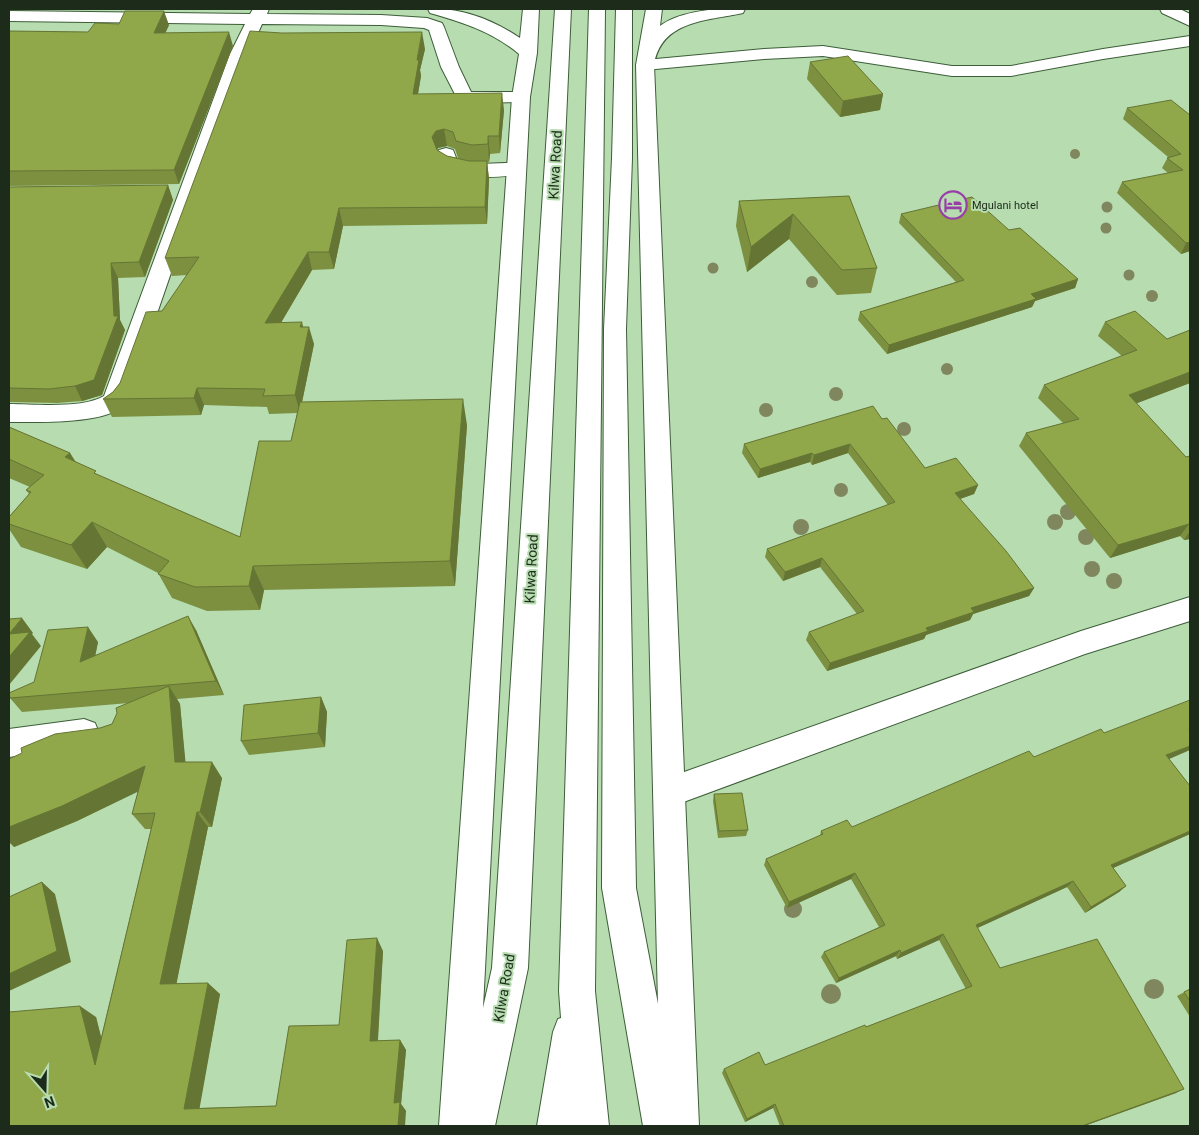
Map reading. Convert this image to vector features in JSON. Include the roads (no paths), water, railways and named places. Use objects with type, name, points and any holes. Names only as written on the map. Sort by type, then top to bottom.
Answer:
[{"type":"main road","points":[[436,9],[498,30],[515,41],[528,53]]},
{"type":"main road","points":[[458,1126],[516,169],[521,97],[528,53],[531,9]]},
{"type":"main road","name":"Kilwa Road","points":[[476,1126],[510,968],[563,9]]},
{"type":"main road","points":[[590,1126],[577,991],[597,9]]},
{"type":"main road","points":[[624,9],[639,53],[670,792],[680,1126]]},
{"type":"main road","points":[[654,9],[639,53],[615,329],[619,888],[662,1126]]},
{"type":"main road","points":[[639,53],[674,23],[736,9]]},
{"type":"main road","points":[[1168,9],[1190,21]]},
{"type":"main road","points":[[9,16],[259,13],[434,24],[450,67],[458,104],[521,97]]},
{"type":"main road","points":[[9,413],[83,411],[112,402],[122,381],[178,192],[211,136],[239,54],[259,13]]},
{"type":"main road","points":[[639,53],[764,54],[822,51],[952,71],[1011,71],[1103,54],[1190,41]]},
{"type":"main road","points":[[446,154],[448,163],[470,171],[516,169]]},
{"type":"main road","points":[[670,792],[1081,643],[1190,609]]},
{"type":"main road","points":[[9,743],[113,728]]},
{"type":"main road","points":[[556,1126],[577,991]]},
{"type":"place","name":"Mgulani hotel","points":[[953,205]]}]
